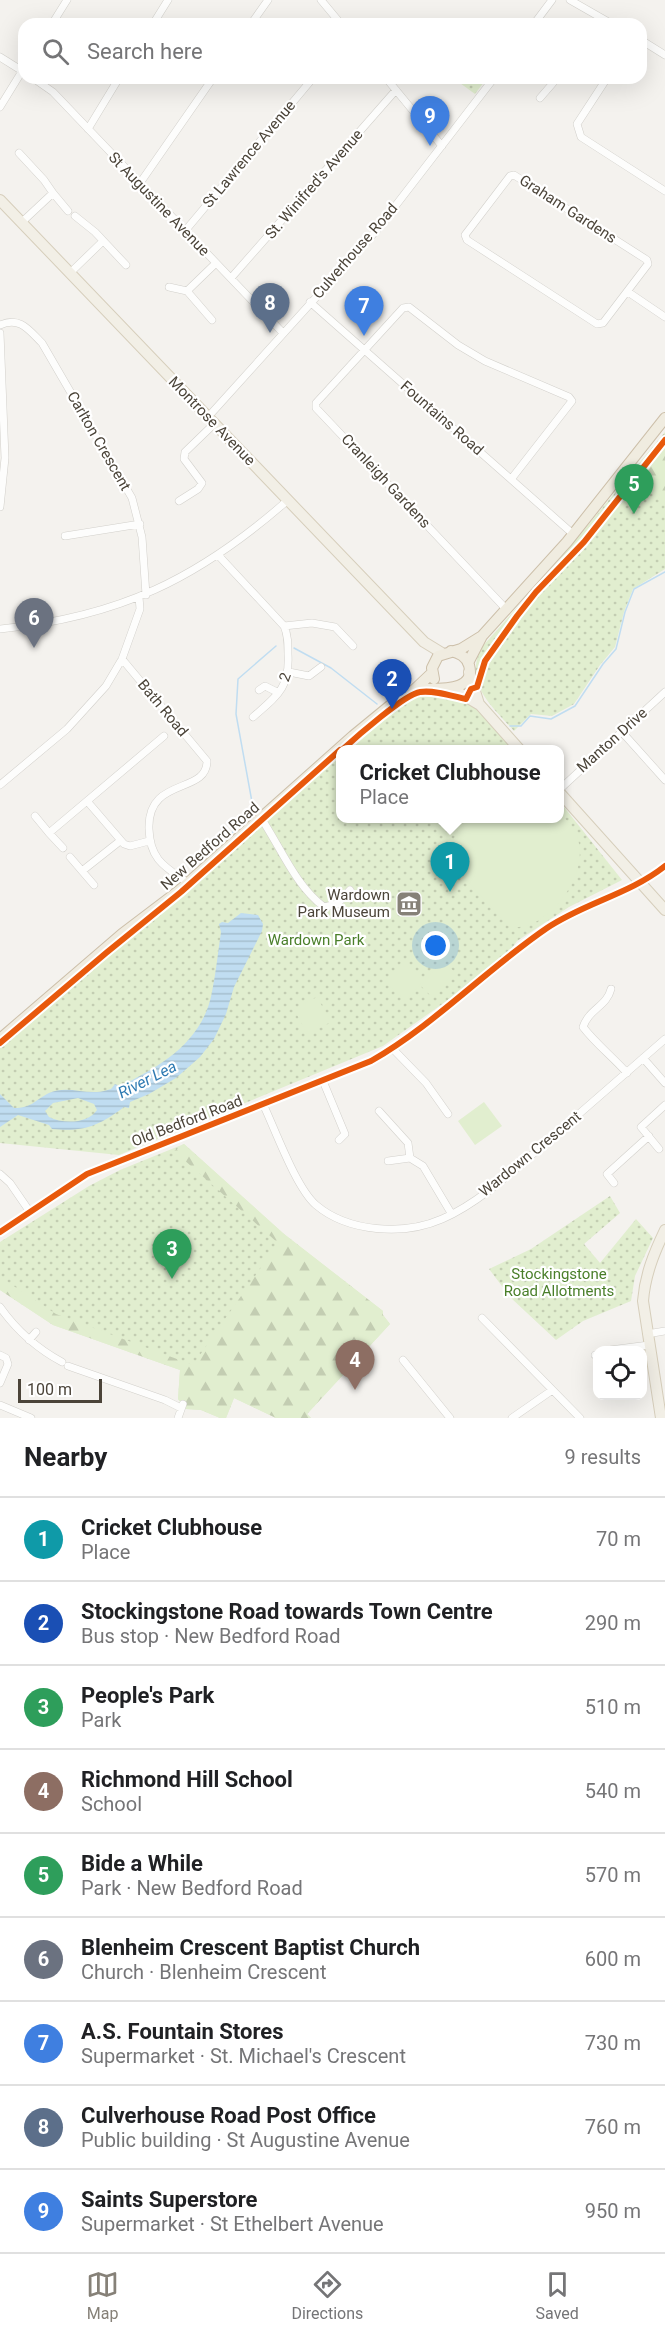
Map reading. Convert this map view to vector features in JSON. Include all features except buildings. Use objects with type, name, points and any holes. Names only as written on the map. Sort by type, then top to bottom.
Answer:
[{"type":"highway","points":[[482,636],[464,683],[448,688],[437,684],[432,668],[446,652],[461,649],[482,636],[507,610],[573,534],[665,418]]},
{"type":"highway","points":[[446,652],[461,654],[469,667]]},
{"type":"highway","name":"New Bedford Road","points":[[343,745],[392,704],[414,690],[432,668]]},
{"type":"highway","name":"New Bedford Road","points":[[414,690],[448,688]]},
{"type":"highway","name":"New Bedford Road","points":[[0,1040],[117,939],[188,883],[336,751]]},
{"type":"main road","name":"Montrose Avenue","points":[[0,200],[424,642],[446,652]]},
{"type":"main road","name":"Montrose Avenue","points":[[424,642],[432,668]]},
{"type":"main road","points":[[469,667],[480,705]]},
{"type":"main road","points":[[448,688],[480,705],[516,745]]},
{"type":"main road","points":[[564,798],[665,910]]},
{"type":"main road","points":[[661,1418],[643,1301],[644,1284],[665,1230]]},
{"type":"street","points":[[55,18],[66,0]]},
{"type":"street","points":[[157,18],[168,0]]},
{"type":"street","points":[[255,18],[268,0]]},
{"type":"street","points":[[321,0],[336,18]]},
{"type":"street","points":[[538,18],[552,0]]},
{"type":"street","points":[[570,0],[602,18]]},
{"type":"street","points":[[647,44],[665,55]]},
{"type":"street","points":[[0,57],[18,67]]},
{"type":"street","points":[[0,107],[18,78]]},
{"type":"street","name":"St Augustine Avenue","points":[[42,84],[53,92],[283,333]]},
{"type":"street","points":[[88,129],[115,84]]},
{"type":"street","points":[[140,183],[209,84]]},
{"type":"street","name":"St Lawrence Avenue","points":[[185,231],[308,84]]},
{"type":"street","points":[[391,84],[442,146]]},
{"type":"street","name":"Culverhouse Road","points":[[179,501],[198,489],[202,483],[184,459],[185,452],[283,333],[376,231],[489,84]]},
{"type":"street","points":[[540,98],[552,84]]},
{"type":"street","points":[[603,84],[578,124],[581,137],[665,191]]},
{"type":"street","name":"St. Winifred's Avenue","points":[[231,278],[396,90]]},
{"type":"street","points":[[19,153],[68,211]]},
{"type":"street","name":"Graham Gardens","points":[[514,175],[647,260],[648,264],[628,292],[603,323],[597,324],[467,240],[465,235],[510,176],[514,175]]},
{"type":"street","points":[[22,222],[53,193]]},
{"type":"street","points":[[75,216],[95,232],[126,265]]},
{"type":"street","points":[[70,273],[103,241]]},
{"type":"street","points":[[187,291],[216,263]]},
{"type":"street","points":[[169,287],[187,291],[212,320]]},
{"type":"street","points":[[628,292],[665,317]]},
{"type":"street","name":"Fountains Road","points":[[310,302],[573,534]]},
{"type":"street","points":[[364,350],[403,308],[409,307],[458,345],[485,361],[569,397],[572,401],[570,406],[512,478]]},
{"type":"street","name":"Carlton Crescent","points":[[0,326],[10,321],[16,322],[29,330],[42,343],[123,480],[132,498],[140,524],[143,596],[122,659],[106,687],[77,719],[0,784]]},
{"type":"street","points":[[0,333],[5,458],[0,507]]},
{"type":"street","name":"Cranleigh Gardens","points":[[364,350],[316,403],[316,408],[507,610]]},
{"type":"street","points":[[0,629],[58,622],[98,612],[143,596],[186,575],[218,555],[257,528],[288,500]]},
{"type":"street","points":[[65,536],[140,524]]},
{"type":"street","points":[[218,555],[284,626],[312,623],[335,627],[353,646]]},
{"type":"street","name":"2","points":[[253,717],[274,698],[277,692],[288,686],[287,637],[284,626]]},
{"type":"street","name":"Bath Road","points":[[122,659],[207,761],[204,774],[198,780],[176,787],[155,803],[150,812],[149,841]]},
{"type":"street","points":[[289,672],[309,676],[321,668]]},
{"type":"street","points":[[259,690],[265,686],[277,692]]},
{"type":"street","name":"Manton Drive","points":[[564,785],[665,692]]},
{"type":"street","points":[[622,732],[665,780]]},
{"type":"street","points":[[49,833],[164,736]]},
{"type":"street","points":[[87,801],[120,841],[130,846],[149,841],[153,854],[160,864],[188,883]]},
{"type":"street","points":[[35,816],[63,848]]},
{"type":"street","points":[[261,818],[295,876],[314,899],[324,907],[332,907],[350,890]]},
{"type":"street","points":[[82,871],[120,841]]},
{"type":"street","points":[[70,857],[94,885]]},
{"type":"street","points":[[640,883],[665,866]]},
{"type":"street","name":"Old Bedford Road","points":[[0,1232],[87,1174],[361,1066],[392,1048],[549,926],[580,909],[640,883]]},
{"type":"street","points":[[611,989],[609,997],[586,1017],[583,1028],[627,1073]]},
{"type":"street","name":"Wardown Crescent","points":[[263,1104],[300,1186],[315,1204],[339,1219],[369,1227],[397,1229],[422,1225],[442,1219],[496,1185],[665,1039]]},
{"type":"street","points":[[392,1048],[426,1083],[448,1114]]},
{"type":"street","points":[[644,1058],[665,1083]]},
{"type":"street","points":[[323,1081],[345,1134],[339,1140]]},
{"type":"street","points":[[659,1149],[641,1127],[665,1105]]},
{"type":"street","points":[[379,1111],[408,1143],[410,1158]]},
{"type":"street","points":[[614,1183],[607,1174],[649,1136]]},
{"type":"street","points":[[388,1161],[410,1158],[423,1166],[451,1213]]},
{"type":"street","points":[[0,1174],[10,1183],[30,1212]]},
{"type":"street","points":[[0,1307],[14,1326],[42,1352],[65,1364],[182,1406],[178,1418]]},
{"type":"street","points":[[482,1318],[580,1418]]},
{"type":"street","points":[[625,1346],[648,1340],[665,1331]]},
{"type":"street","points":[[29,1340],[36,1332]]},
{"type":"street","points":[[0,1355],[6,1358],[8,1364],[0,1383]]},
{"type":"street","points":[[402,1360],[450,1418]]},
{"type":"street","points":[[512,1418],[551,1390]]},
{"type":"street","points":[[0,1406],[31,1418]]},
{"type":"green space","points":[[461,84],[482,84],[475,94]]},
{"type":"green space","points":[[665,432],[665,569],[633,589],[615,647],[574,704],[552,716],[531,714],[514,731],[489,703],[478,683],[477,661],[481,648],[561,558]]},
{"type":"green space","points":[[665,446],[665,505],[638,479]]},
{"type":"green space","points":[[428,693],[471,704],[509,745],[352,745],[414,695]]},
{"type":"green space","name":"Wardown Park","points":[[336,758],[336,823],[564,823],[564,807],[622,880],[569,907],[517,941],[503,961],[383,1046],[119,1155],[0,1143],[0,1041],[187,890]]},
{"type":"green space","points":[[564,819],[574,830],[580,849],[577,869],[569,888],[557,905],[541,919],[524,926],[508,926],[454,866],[449,851],[461,823],[564,823]]},
{"type":"green space","points":[[442,961],[455,972],[432,997],[421,986]]},
{"type":"green space","points":[[401,963],[423,981],[406,1001],[385,982]]},
{"type":"green space","points":[[317,997],[331,1022],[307,1034],[294,1009]]},
{"type":"green space","points":[[484,1102],[502,1126],[475,1145],[458,1121]]},
{"type":"green space","points":[[184,1144],[284,1234],[383,1311],[383,1315],[390,1324],[307,1414],[311,1418],[276,1418],[234,1398],[226,1418],[220,1418],[201,1410],[186,1409],[178,1399],[180,1370],[53,1325],[0,1290],[0,1242],[89,1186],[120,1170]]},
{"type":"green space","points":[[184,1144],[284,1234],[383,1311],[383,1315],[390,1324],[307,1414],[311,1418],[276,1418],[234,1398],[226,1418],[220,1418],[201,1410],[186,1409],[178,1399],[180,1370],[53,1325],[0,1290],[0,1277],[56,1314],[193,1365],[278,1243],[174,1151]]},
{"type":"green space","name":"Stockingstone Road Allotments","points":[[610,1196],[620,1213],[584,1244],[600,1263],[636,1219],[653,1238],[635,1276],[631,1301],[583,1321],[556,1340],[511,1298],[489,1269],[531,1249]]},
{"type":"water","points":[[241,913],[258,915],[263,924],[262,931],[234,987],[226,1014],[214,1039],[200,1057],[176,1078],[130,1102],[129,1108],[124,1107],[107,1119],[91,1126],[73,1130],[52,1129],[49,1125],[18,1115],[0,1127],[0,1094],[14,1108],[20,1108],[55,1091],[104,1091],[111,1089],[115,1084],[120,1086],[151,1070],[178,1050],[200,1025],[207,1009],[217,962],[221,932],[219,924],[228,923]],"holes":[[[78,1098],[94,1104],[97,1110],[93,1115],[82,1120],[68,1122],[55,1119],[49,1117],[45,1111],[53,1103]]]},
{"type":"waterway","name":"River Lea","points":[[510,726],[521,726],[530,716],[551,719],[575,706],[616,649],[625,612],[634,589],[665,572]]},
{"type":"waterway","name":"River Lea","points":[[214,849],[254,813],[236,714],[238,679],[276,646]]},
{"type":"waterway","name":"River Lea","points":[[294,648],[331,668],[377,704]]},
{"type":"cycle path","points":[[348,745],[403,700],[420,692],[432,692],[466,699],[471,689],[477,687],[485,661],[517,616],[536,592],[584,542],[665,440]]},
{"type":"cycle path","points":[[0,1043],[181,892],[336,754]]},
{"type":"cycle path","points":[[0,1232],[87,1174],[371,1061],[416,1031],[547,928],[561,919],[637,884],[665,866]]},
{"type":"place","name":"Saints Superstore","points":[[430,146]]},
{"type":"place","name":"Culverhouse Road Post Office","points":[[270,333]]},
{"type":"place","name":"A.S. Fountain Stores","points":[[364,336]]},
{"type":"place","name":"Bide a While","points":[[634,514]]},
{"type":"place","name":"Blenheim Crescent Baptist Church","points":[[34,648]]},
{"type":"place","name":"Stockingstone Road towards Town Centre","points":[[392,709]]},
{"type":"place","name":"Cricket Clubhouse","points":[[450,892]]},
{"type":"place","name":"Wardown Park Museum","points":[[409,904]]},
{"type":"place","name":"People's Park","points":[[172,1279]]},
{"type":"place","name":"Richmond Hill School","points":[[355,1390]]}]
